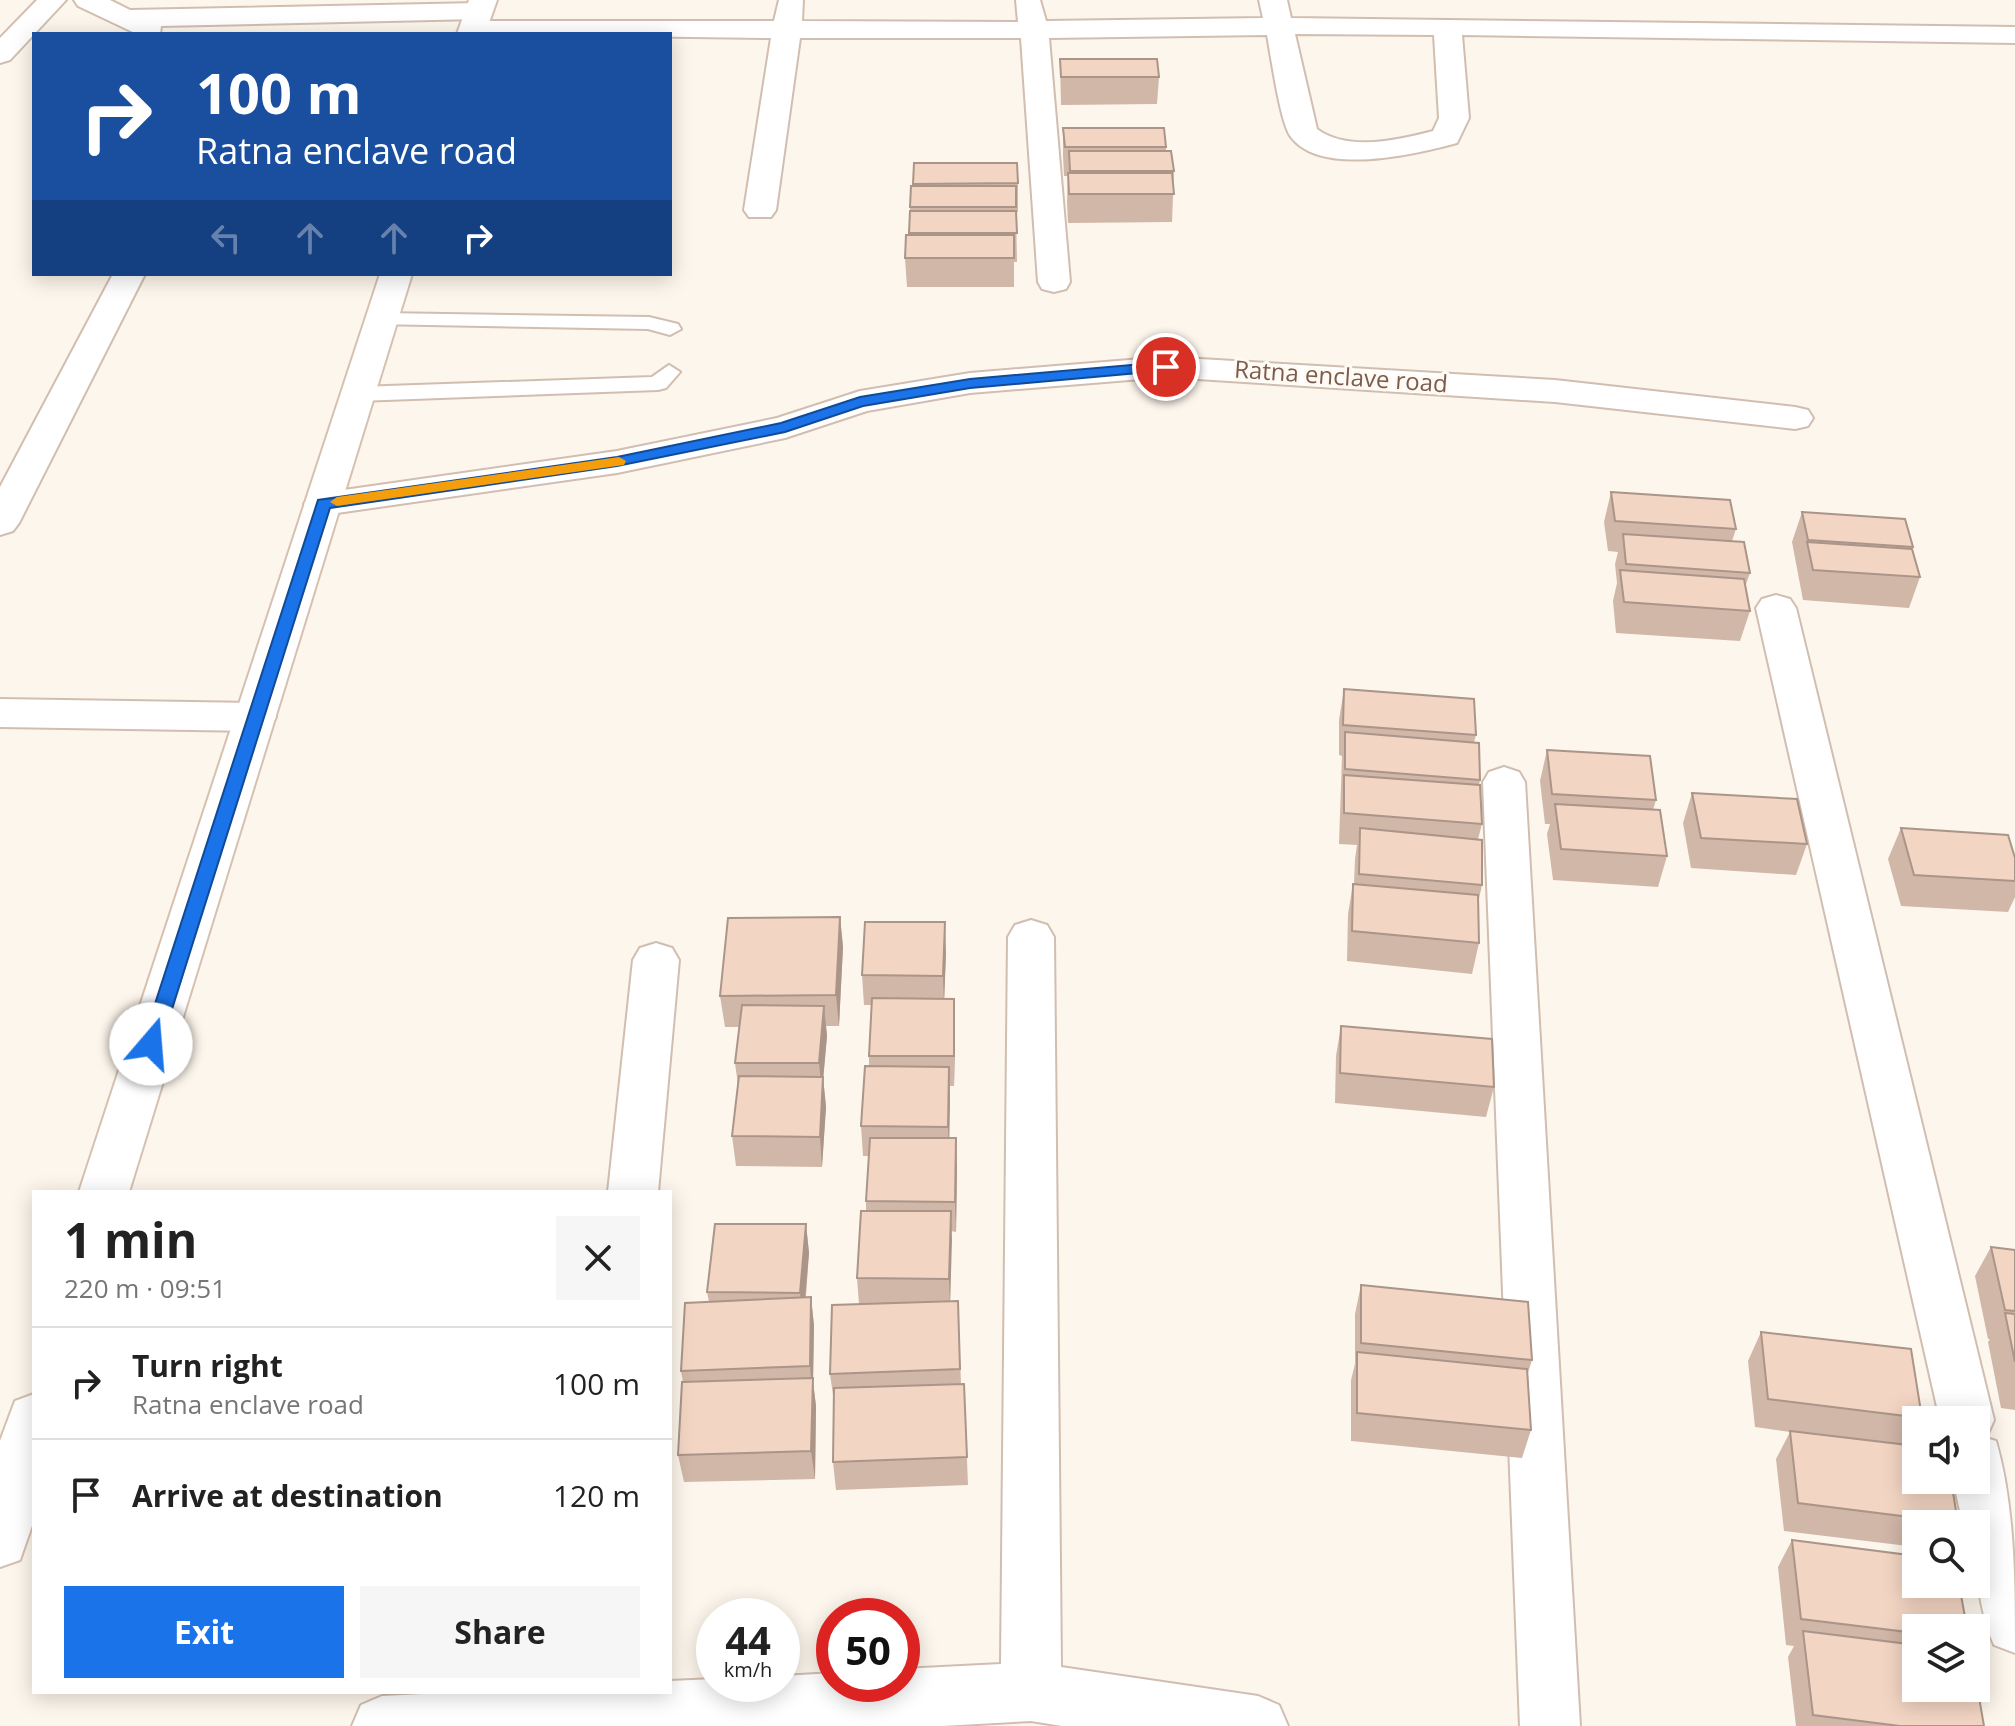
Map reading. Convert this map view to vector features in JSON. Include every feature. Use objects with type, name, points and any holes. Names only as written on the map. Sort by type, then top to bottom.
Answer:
[{"type":"street","points":[[0,54],[52,0]]},
{"type":"street","points":[[88,0],[154,32]]},
{"type":"street","points":[[1027,0],[1034,30],[1054,282]]},
{"type":"street","points":[[1762,0],[1762,32]]},
{"type":"street","points":[[124,18],[240,8],[477,19],[790,15],[1034,30],[1277,13],[1762,32],[2015,35]]},
{"type":"street","points":[[1277,13],[1303,133],[1324,146],[1371,150],[1409,148],[1446,137],[1454,118],[1462,18]]},
{"type":"street","points":[[760,210],[790,15]]},
{"type":"street","points":[[0,523],[128,276]]},
{"type":"street","points":[[105,1190],[395,276]]},
{"type":"street","name":"Ratna enclave road","points":[[323,504],[617,462],[785,427],[860,402],[970,383],[1166,367],[1555,391],[1795,418]]},
{"type":"street","points":[[1776,608],[1964,1406]]},
{"type":"street","points":[[0,713],[255,717]]},
{"type":"street","points":[[1504,782],[1550,1726]]},
{"type":"street","points":[[1031,937],[1031,1692]]},
{"type":"street","points":[[633,1190],[656,960]]},
{"type":"street","points":[[0,1541],[32,1425]]},
{"type":"street","points":[[1984,1494],[2015,1625]]},
{"type":"street","points":[[406,1726],[581,1712],[1031,1692],[1258,1726]]},
{"type":"lane","points":[[381,319],[649,323],[670,329]]},
{"type":"lane","points":[[358,394],[658,383],[669,372]]},
{"type":"building","points":[[1060,59],[1157,59],[1159,77],[1061,77]]},
{"type":"building","points":[[1063,128],[1164,128],[1166,147],[1065,147]]},
{"type":"building","points":[[1069,151],[1171,151],[1174,171],[1070,171]]},
{"type":"building","points":[[914,163],[1017,163],[1018,183],[913,184]]},
{"type":"building","points":[[1068,173],[1172,173],[1174,194],[1069,194]]},
{"type":"building","points":[[911,186],[1016,186],[1016,207],[910,207]]},
{"type":"building","points":[[910,211],[1016,211],[1017,233],[909,233]]},
{"type":"building","points":[[906,235],[1014,235],[1014,258],[905,258]]},
{"type":"building","points":[[1611,492],[1730,500],[1736,529],[1615,521]]},
{"type":"building","points":[[1802,512],[1905,519],[1913,547],[1808,540]]},
{"type":"building","points":[[1623,534],[1744,542],[1750,573],[1626,564]]},
{"type":"building","points":[[1807,542],[1912,549],[1920,577],[1813,570]]},
{"type":"building","points":[[1620,570],[1744,579],[1750,611],[1624,602]]},
{"type":"building","points":[[1344,689],[1474,699],[1476,735],[1343,725]]},
{"type":"building","points":[[1345,732],[1479,743],[1480,780],[1345,769]]},
{"type":"building","points":[[1547,750],[1650,756],[1656,800],[1552,794]]},
{"type":"building","points":[[1344,775],[1480,785],[1482,824],[1344,813]]},
{"type":"building","points":[[1692,793],[1797,799],[1807,844],[1701,838]]},
{"type":"building","points":[[1555,804],[1660,810],[1667,856],[1561,849]]},
{"type":"building","points":[[1360,828],[1482,840],[1482,885],[1359,874]]},
{"type":"building","points":[[1901,828],[2008,835],[2015,858],[2015,881],[1914,875]]},
{"type":"building","points":[[1353,884],[1478,895],[1479,943],[1352,931]]},
{"type":"building","points":[[840,917],[836,995],[720,996],[728,918]]},
{"type":"building","points":[[865,922],[945,922],[943,976],[862,975]]},
{"type":"building","points":[[872,998],[954,999],[954,1056],[869,1056]]},
{"type":"building","points":[[742,1005],[824,1006],[819,1063],[735,1063]]},
{"type":"building","points":[[1341,1026],[1492,1039],[1494,1087],[1340,1073]]},
{"type":"building","points":[[865,1066],[949,1067],[948,1127],[861,1126]]},
{"type":"building","points":[[739,1076],[823,1077],[820,1137],[732,1136]]},
{"type":"building","points":[[870,1138],[956,1138],[955,1202],[866,1201]]},
{"type":"building","points":[[861,1211],[951,1211],[949,1279],[857,1278]]},
{"type":"building","points":[[715,1224],[806,1224],[800,1293],[707,1292]]},
{"type":"building","points":[[1991,1247],[2015,1250],[2015,1311],[2005,1310]]},
{"type":"building","points":[[1361,1285],[1528,1302],[1532,1360],[1361,1343]]},
{"type":"building","points":[[811,1297],[810,1366],[681,1371],[685,1303]]},
{"type":"building","points":[[958,1301],[960,1369],[830,1374],[832,1305]]},
{"type":"building","points":[[2005,1313],[2015,1314],[2015,1362]]},
{"type":"building","points":[[1761,1332],[1911,1349],[1920,1406],[1902,1406],[1902,1416],[1768,1399]]},
{"type":"building","points":[[1357,1352],[1527,1369],[1531,1430],[1357,1413]]},
{"type":"building","points":[[813,1378],[811,1451],[678,1455],[682,1382]]},
{"type":"building","points":[[964,1384],[967,1457],[833,1462],[834,1388]]},
{"type":"building","points":[[1790,1431],[1902,1444],[1902,1494],[1953,1494],[1956,1510],[1902,1510],[1902,1516],[1798,1503]]},
{"type":"building","points":[[1792,1540],[1902,1554],[1902,1598],[1962,1598],[1964,1614],[1902,1614],[1902,1631],[1801,1619]]},
{"type":"building","points":[[1803,1631],[1902,1643],[1902,1702],[1980,1702],[1984,1726],[1900,1726],[1813,1715]]},
{"type":"slow traffic","points":[[337,502],[619,461]]},
{"type":"route","points":[[151,1044],[323,504],[617,462],[785,427],[860,402],[970,383],[1166,367]]}]
